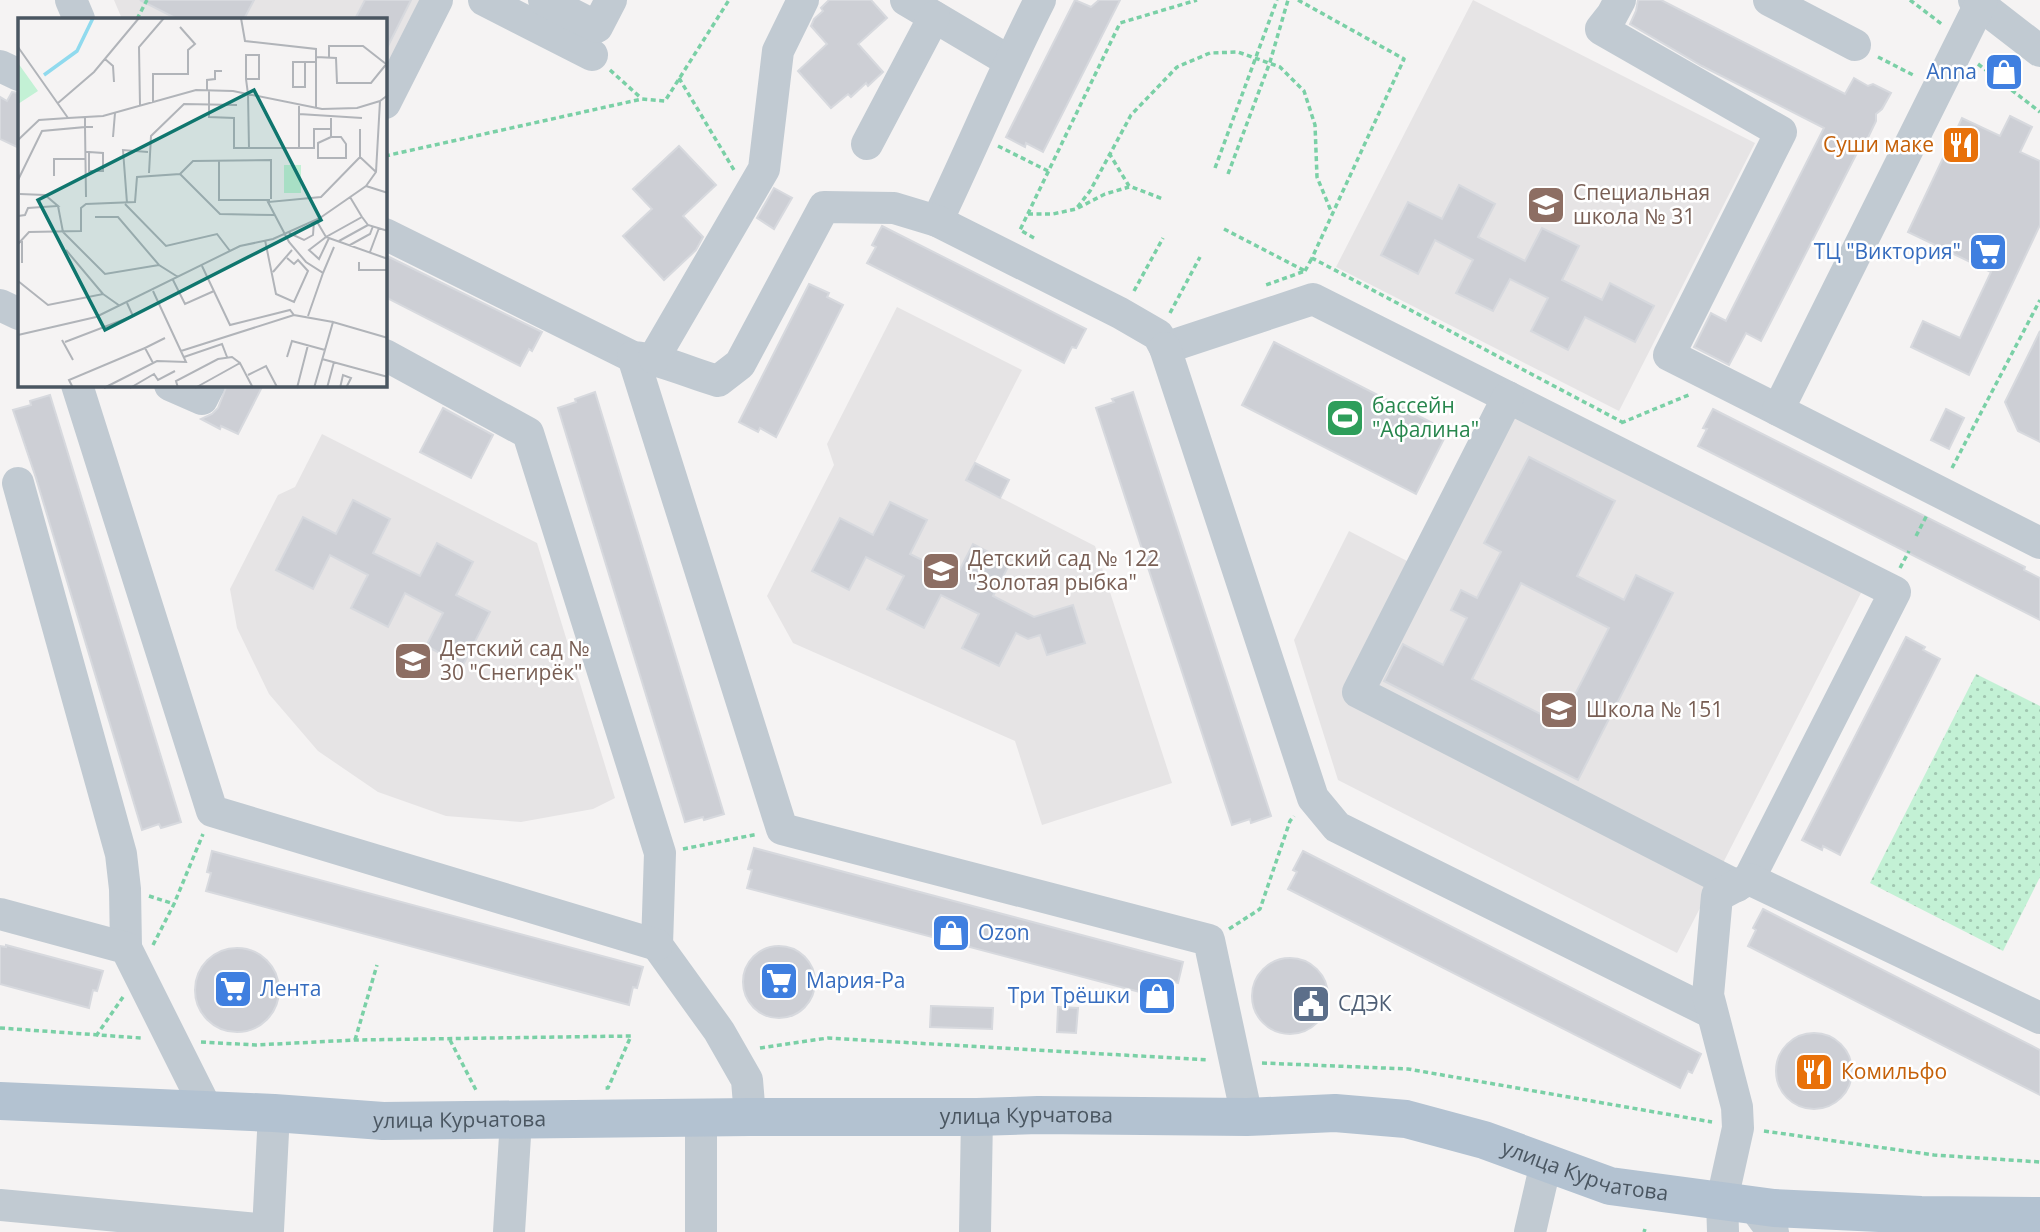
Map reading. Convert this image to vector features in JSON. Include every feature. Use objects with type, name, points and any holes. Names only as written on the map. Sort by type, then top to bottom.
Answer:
[{"type":"main road","name":"улица Курчатова","points":[[0,1101],[274,1113],[383,1121],[1038,1115],[1247,1117],[1335,1113],[1406,1119],[1484,1140],[1610,1186],[1743,1217],[1774,1208],[2005,1222]]},
{"type":"street","points":[[71,0],[79,18]]},
{"type":"street","points":[[387,99],[437,0]]},
{"type":"street","points":[[484,0],[593,55]]},
{"type":"street","points":[[544,0],[597,27],[611,0]]},
{"type":"street","points":[[803,0],[778,51],[764,169],[750,195],[643,358],[782,829],[1209,940],[1247,1117]]},
{"type":"street","points":[[906,0],[1009,61]]},
{"type":"street","points":[[936,222],[978,136],[1009,61],[1040,0]]},
{"type":"street","points":[[1619,0],[1601,29],[1781,132],[1669,355],[2040,543]]},
{"type":"street","points":[[1769,0],[1854,45]]},
{"type":"street","points":[[1778,410],[1939,88],[1979,2],[2040,51]]},
{"type":"street","points":[[867,144],[934,17]]},
{"type":"street","points":[[0,66],[18,75]]},
{"type":"street","points":[[387,235],[643,358],[718,381],[740,364],[824,206],[894,208],[936,222],[1120,313],[1167,323],[1313,299],[1895,592],[1743,882],[1717,896],[1707,995],[1737,1107],[1743,1217]]},
{"type":"street","points":[[0,304],[18,313]]},
{"type":"street","points":[[1167,323],[1313,798],[1337,827],[1712,1013]]},
{"type":"street","points":[[387,356],[528,433],[660,853],[657,945]]},
{"type":"street","points":[[78,387],[212,811],[657,945],[719,1031],[747,1080],[750,1117]]},
{"type":"street","points":[[175,387],[202,399],[208,387]]},
{"type":"street","points":[[1508,397],[1358,692],[1743,882],[2040,1018]]},
{"type":"street","points":[[18,483],[121,855],[133,961],[207,1110]]},
{"type":"street","points":[[0,914],[133,961]]},
{"type":"street","points":[[0,1205],[268,1230],[274,1113]]},
{"type":"street","points":[[975,1232],[977,1117]]},
{"type":"street","points":[[701,1118],[701,1232]]},
{"type":"street","points":[[509,1232],[516,1121]]},
{"type":"street","points":[[1530,1232],[1546,1163]]},
{"type":"path","points":[[138,18],[147,0]]},
{"type":"path","points":[[387,156],[642,99],[665,101],[729,0]]},
{"type":"path","points":[[1042,243],[1020,230],[1120,23],[1197,0]]},
{"type":"path","points":[[1215,168],[1277,0]]},
{"type":"path","points":[[1228,174],[1270,62],[1288,0]]},
{"type":"path","points":[[1298,0],[1404,59],[1312,258],[1622,422]]},
{"type":"path","points":[[1854,45],[1939,88]]},
{"type":"path","points":[[1076,209],[1090,191],[1131,115],[1177,67],[1210,53],[1238,52],[1280,67],[1304,91],[1315,125],[1317,177],[1332,212]]},
{"type":"path","points":[[593,55],[642,99]]},
{"type":"path","points":[[679,78],[750,195]]},
{"type":"path","points":[[978,136],[1048,171]]},
{"type":"path","points":[[1109,153],[1129,187]]},
{"type":"path","points":[[1028,214],[1053,214],[1076,209],[1105,194],[1129,187],[1163,199]]},
{"type":"path","points":[[1224,229],[1305,271],[1255,289]]},
{"type":"path","points":[[1142,298],[1133,293],[1163,238]]},
{"type":"path","points":[[1167,323],[1200,257]]},
{"type":"path","points":[[1916,536],[2040,300]]},
{"type":"path","points":[[1586,436],[1723,382]]},
{"type":"path","points":[[1209,940],[1260,909],[1290,821],[1313,798]]},
{"type":"path","points":[[96,1035],[133,961],[174,904],[206,825]]},
{"type":"path","points":[[660,853],[782,829]]},
{"type":"path","points":[[355,1040],[377,965]]},
{"type":"path","points":[[0,1028],[256,1045],[355,1040],[631,1036],[608,1088],[595,1088]]},
{"type":"path","points":[[450,1040],[476,1090],[489,1090]]},
{"type":"path","points":[[1738,1128],[1934,1155],[2040,1162]]},
{"type":"shaded area","points":[[114,0],[421,0],[387,67],[387,18],[122,18]]},
{"type":"shaded area","name":"Специальная школа № 31","points":[[1473,0],[1755,143],[1619,411],[1336,267]]},
{"type":"shaded area","name":"Детский сад № 122 \"Золотая рыбка\"","points":[[897,307],[1022,370],[966,480],[1095,546],[1172,783],[1042,825],[1015,741],[793,643],[767,596],[834,465],[827,444]]},
{"type":"shaded area","name":"Школа № 151","points":[[1495,400],[1864,587],[1677,953],[1338,780],[1294,640],[1349,531],[1411,563]]},
{"type":"shaded area","name":"Детский сад № 30 \"Снегирёк\"","points":[[322,434],[537,543],[615,798],[593,809],[521,822],[446,816],[378,792],[318,751],[269,694],[237,628],[230,589],[278,495],[295,487]]},
{"type":"green space","points":[[1976,674],[2040,706],[2040,877],[2003,951],[1870,883]]},
{"type":"building","points":[[140,0],[254,0],[245,18],[175,18]]},
{"type":"building","points":[[365,0],[411,0],[387,48],[387,18],[356,18]]},
{"type":"building","points":[[829,0],[871,0],[887,18],[858,44],[883,72],[868,86],[866,83],[851,97],[848,94],[831,108],[798,71],[827,44],[811,26]]},
{"type":"building","points":[[1075,0],[1091,7],[1099,0],[1120,0],[1043,152],[1026,143],[1025,147],[1006,137]]},
{"type":"building","points":[[1638,0],[1661,0],[1845,94],[1854,78],[1868,86],[1873,84],[1891,93],[1876,114],[1876,121],[1864,146],[1861,145],[1761,341],[1746,333],[1729,365],[1694,347],[1711,313],[1726,321],[1824,128],[1702,66],[1630,24]]},
{"type":"building","points":[[12,92],[18,93],[18,148],[0,139],[0,97],[7,101]]},
{"type":"building","name":"ТЦ \"Виктория\"","points":[[2010,116],[2032,127],[2020,152],[2040,161],[2040,225],[1969,375],[1911,347],[1923,321],[1960,338],[1991,272],[1908,232],[1962,118],[2000,136]]},
{"type":"building","points":[[679,146],[716,185],[683,216],[703,237],[696,250],[664,280],[623,236],[652,209],[633,189]]},
{"type":"building","points":[[1459,185],[1495,204],[1478,237],[1525,261],[1542,228],[1579,246],[1562,280],[1602,300],[1610,283],[1654,306],[1635,342],[1585,317],[1568,350],[1531,331],[1548,298],[1510,279],[1493,311],[1456,293],[1473,260],[1435,240],[1418,274],[1381,255],[1408,202],[1442,219]]},
{"type":"building","points":[[774,188],[792,198],[774,229],[757,218]]},
{"type":"building","points":[[882,226],[1086,329],[1076,348],[1072,347],[1064,363],[867,263],[876,247],[872,245]]},
{"type":"building","points":[[387,256],[542,332],[520,366],[387,298]]},
{"type":"building","points":[[809,284],[829,293],[827,297],[843,305],[776,437],[760,428],[758,432],[739,422]]},
{"type":"building","points":[[2040,331],[2040,442],[2018,431],[2005,402]]},
{"type":"building","name":"бассейн \"Афалина\"","points":[[1274,342],[1448,431],[1416,494],[1242,405]]},
{"type":"building","points":[[226,387],[262,387],[238,434],[221,426],[220,429],[201,419],[218,408]]},
{"type":"building","points":[[595,392],[724,814],[704,820],[703,817],[685,822],[558,408]]},
{"type":"building","points":[[1133,392],[1271,816],[1251,823],[1250,819],[1232,825],[1096,408]]},
{"type":"building","points":[[50,395],[181,822],[161,828],[159,824],[142,830],[13,410],[31,405],[30,401]]},
{"type":"building","points":[[443,408],[493,435],[471,478],[420,452]]},
{"type":"building","points":[[1713,409],[2025,567],[2024,570],[2040,578],[2040,620],[1698,446],[1707,429],[1703,428]]},
{"type":"building","points":[[1946,409],[1964,418],[1949,449],[1931,440]]},
{"type":"building","points":[[1529,457],[1615,501],[1577,576],[1624,600],[1636,575],[1673,593],[1578,780],[1384,681],[1403,644],[1443,665],[1467,618],[1451,610],[1461,590],[1477,598],[1501,552],[1484,543]],"holes":[[[1521,583],[1609,628],[1560,724],[1472,679]]]},
{"type":"building","points":[[975,463],[1009,480],[1000,498],[966,480]]},
{"type":"building","points":[[353,500],[390,519],[373,553],[420,576],[437,543],[473,562],[456,595],[490,612],[463,665],[426,646],[443,613],[405,593],[388,627],[351,608],[368,575],[330,555],[313,589],[276,570],[303,517],[336,534]]},
{"type":"building","points":[[890,502],[927,520],[910,554],[956,577],[973,544],[1010,563],[993,596],[1034,617],[1073,605],[1085,643],[1047,655],[1040,635],[1028,639],[1016,633],[999,666],[962,648],[979,614],[941,595],[924,628],[887,609],[904,576],[866,557],[849,590],[812,571],[840,518],[873,535]]},
{"type":"building","points":[[1906,637],[1940,659],[1840,855],[1823,846],[1822,850],[1802,840]]},
{"type":"building","points":[[754,848],[1183,962],[1178,983],[1175,982],[1170,1000],[747,888],[752,870],[748,869]]},
{"type":"building","points":[[212,851],[643,967],[637,988],[633,987],[629,1005],[206,891],[211,873],[207,872]]},
{"type":"building","points":[[1303,851],[1701,1054],[1692,1073],[1688,1071],[1680,1088],[1288,889],[1297,872],[1293,870]]},
{"type":"building","points":[[1763,909],[2040,1050],[2040,1095],[1748,946],[1756,930],[1753,928]]},
{"type":"building","points":[[6,945],[103,971],[97,991],[93,990],[89,1008],[0,984],[0,946]]},
{"type":"building","name":"Мария-Ра","points":[[786,946],[805,956],[813,968],[813,996],[805,1008],[793,1016],[772,1018],[753,1008],[745,996],[743,975],[753,956],[765,948]]},
{"type":"building","points":[[237,948],[253,951],[267,960],[276,974],[279,990],[276,1006],[267,1020],[253,1029],[237,1032],[221,1029],[207,1020],[198,1006],[195,990],[198,974],[207,960],[221,951]]},
{"type":"building","points":[[1283,958],[1297,958],[1311,964],[1322,975],[1328,996],[1325,1011],[1317,1023],[1297,1034],[1283,1034],[1269,1028],[1258,1017],[1252,1003],[1252,989],[1258,975],[1269,964]]},
{"type":"building","points":[[931,1006],[993,1008],[992,1029],[930,1027]]},
{"type":"building","points":[[1058,1007],[1078,1008],[1076,1033],[1057,1032]]},
{"type":"building","name":"Комильфо","points":[[1814,1033],[1828,1036],[1841,1044],[1849,1057],[1852,1071],[1849,1085],[1841,1098],[1828,1106],[1814,1109],[1800,1106],[1787,1098],[1779,1085],[1776,1071],[1779,1057],[1787,1044],[1800,1036]]},
{"type":"place","name":"Anna","points":[[2004,72]]},
{"type":"place","name":"Суши маке","points":[[1961,145]]},
{"type":"place","name":"Специальная школа № 31","points":[[1546,205]]},
{"type":"place","name":"ТЦ \"Виктория\"","points":[[1988,252]]},
{"type":"place","name":"бассейн \"Афалина\"","points":[[1345,418]]},
{"type":"place","name":"Детский сад № 122 \"Золотая рыбка\"","points":[[941,571]]},
{"type":"place","name":"Детский сад № 30 \"Снегирёк\"","points":[[413,661]]},
{"type":"place","name":"Школа № 151","points":[[1559,710]]},
{"type":"place","name":"Ozon","points":[[951,933]]},
{"type":"place","name":"Мария-Ра","points":[[779,981]]},
{"type":"place","name":"Лента","points":[[233,989]]},
{"type":"place","name":"Три Трёшки","points":[[1157,996]]},
{"type":"place","name":"СДЭК","points":[[1311,1004]]},
{"type":"place","name":"Комильфо","points":[[1814,1072]]}]
